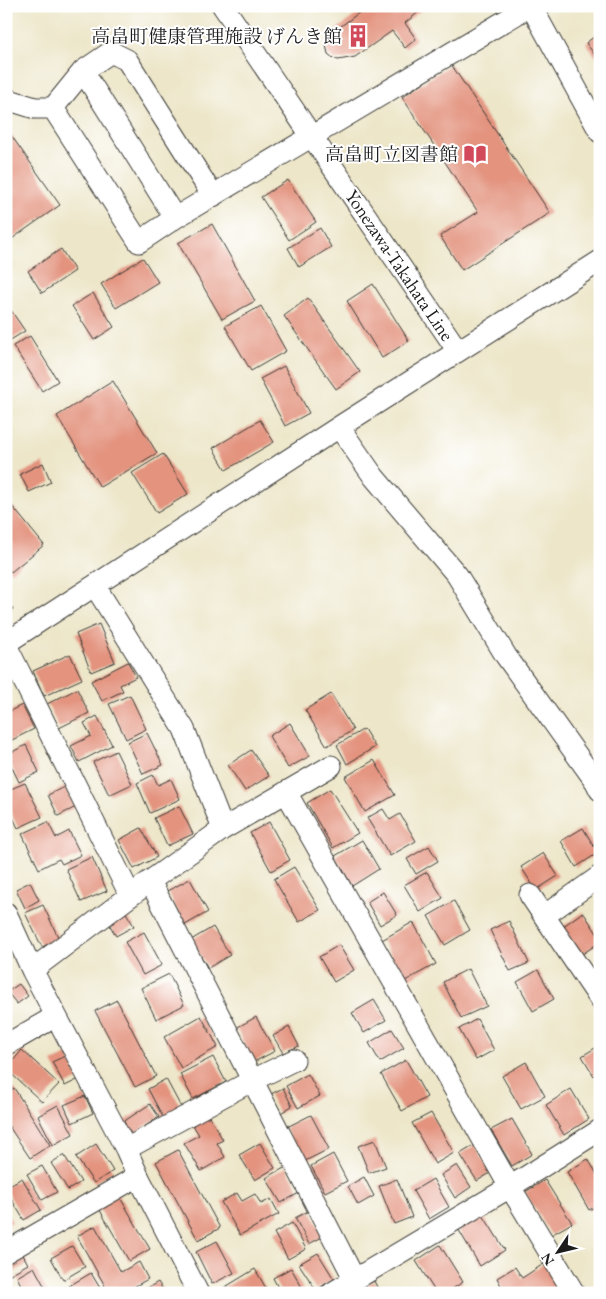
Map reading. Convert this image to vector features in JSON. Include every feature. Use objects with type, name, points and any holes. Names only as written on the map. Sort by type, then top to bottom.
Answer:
[{"type":"street","name":"Yonezawa-Takahata Line","points":[[223,6],[458,351]]},
{"type":"street","points":[[53,108],[139,242],[175,218],[531,6],[600,132]]},
{"type":"street","points":[[53,108],[83,71],[111,52],[127,60],[213,196]]},
{"type":"street","points":[[83,71],[175,218]]},
{"type":"street","points":[[6,99],[35,108],[53,108]]},
{"type":"street","points":[[130,895],[6,644],[339,426],[600,261]]},
{"type":"street","points":[[339,426],[374,476],[457,574],[506,656],[600,790]]},
{"type":"street","points":[[95,586],[184,729],[223,829]]},
{"type":"street","points":[[32,970],[130,895],[223,829],[331,766]]},
{"type":"street","points":[[286,792],[510,1187],[574,1293]]},
{"type":"street","points":[[544,916],[600,876]]},
{"type":"street","points":[[150,881],[355,1280]]},
{"type":"street","points":[[530,896],[600,999]]},
{"type":"street","points":[[6,913],[32,970],[126,1149],[198,1293]]},
{"type":"street","points":[[6,1046],[56,1016]]},
{"type":"street","points":[[126,1149],[253,1080],[294,1060]]},
{"type":"street","points":[[332,1293],[510,1187],[600,1130]]},
{"type":"street","points":[[6,1252],[138,1176]]},
{"type":"building","name":"高畠町健康管理施設 げんき館","points":[[368,6],[426,6],[405,23],[416,39],[405,48],[392,31],[355,57],[338,60],[333,58],[328,54],[326,45],[333,32]]},
{"type":"building","points":[[600,32],[600,62],[586,43]]},
{"type":"building","name":"高畠町立図書館","points":[[451,64],[550,213],[462,270],[440,236],[478,212],[402,97]]},
{"type":"building","points":[[6,128],[60,205],[6,243]]},
{"type":"building","points":[[288,180],[316,222],[289,240],[261,197]]},
{"type":"building","points":[[212,224],[255,301],[222,319],[178,243]]},
{"type":"building","points":[[320,228],[331,247],[299,267],[288,248]]},
{"type":"building","points":[[61,249],[75,271],[42,293],[28,271]]},
{"type":"building","points":[[143,258],[158,282],[116,308],[101,284]]},
{"type":"building","points":[[373,284],[409,341],[382,358],[347,301]]},
{"type":"building","points":[[93,293],[114,327],[94,340],[72,306]]},
{"type":"building","points":[[308,298],[360,372],[336,389],[284,316]]},
{"type":"building","points":[[6,303],[25,331],[9,341],[6,337]]},
{"type":"building","points":[[261,306],[286,351],[251,371],[225,326]]},
{"type":"building","points":[[30,336],[58,381],[42,391],[13,346]]},
{"type":"building","points":[[284,366],[309,413],[285,426],[260,379]]},
{"type":"building","points":[[113,381],[157,453],[100,487],[57,416]]},
{"type":"building","points":[[260,420],[274,442],[226,470],[213,448]]},
{"type":"building","points":[[163,454],[188,494],[157,513],[132,473]]},
{"type":"building","points":[[43,463],[51,482],[29,492],[20,474]]},
{"type":"building","points":[[8,501],[44,545],[11,572],[6,566],[6,503]]},
{"type":"building","points":[[6,599],[13,609],[6,614]]},
{"type":"building","points":[[99,624],[115,662],[91,672],[76,634]]},
{"type":"building","points":[[70,654],[82,679],[44,696],[33,671]]},
{"type":"building","points":[[128,662],[136,677],[120,685],[123,691],[102,701],[91,681]]},
{"type":"building","points":[[77,689],[89,713],[59,728],[47,704]]},
{"type":"building","points":[[331,694],[353,730],[327,746],[305,710]]},
{"type":"building","points":[[130,695],[146,729],[126,739],[109,704]]},
{"type":"building","points":[[22,705],[34,729],[6,743],[6,713]]},
{"type":"building","points":[[97,716],[112,745],[79,762],[71,746],[91,736],[84,723]]},
{"type":"building","points":[[290,723],[310,756],[288,768],[269,736]]},
{"type":"building","points":[[364,729],[375,747],[347,764],[337,745]]},
{"type":"building","points":[[147,733],[163,765],[143,774],[128,742]]},
{"type":"building","points":[[26,745],[39,772],[19,782],[6,755]]},
{"type":"building","points":[[251,750],[269,776],[245,791],[228,765]]},
{"type":"building","points":[[116,751],[132,784],[109,795],[93,762]]},
{"type":"building","points":[[374,760],[395,795],[365,812],[345,777]]},
{"type":"building","points":[[153,775],[158,785],[171,779],[180,799],[150,813],[137,783]]},
{"type":"building","points":[[25,783],[42,817],[18,828],[6,803],[6,791]]},
{"type":"building","points":[[66,786],[76,807],[58,816],[48,795]]},
{"type":"building","points":[[330,789],[358,833],[333,848],[307,803]]},
{"type":"building","points":[[179,806],[193,834],[167,846],[154,818]]},
{"type":"building","points":[[383,809],[390,820],[400,814],[416,841],[390,856],[367,818]]},
{"type":"building","points":[[48,822],[56,838],[69,831],[81,855],[62,864],[59,859],[39,869],[22,834]]},
{"type":"building","points":[[269,822],[290,860],[271,871],[250,833]]},
{"type":"building","points":[[141,828],[157,857],[134,869],[119,840]]},
{"type":"building","points":[[583,828],[598,853],[576,867],[561,841]]},
{"type":"building","points":[[362,840],[379,869],[352,886],[335,856]]},
{"type":"building","points":[[429,846],[438,861],[416,874],[407,859]]},
{"type":"building","points":[[543,853],[558,876],[536,890],[521,867]]},
{"type":"building","points":[[92,857],[107,891],[81,902],[66,869]]},
{"type":"building","points":[[294,867],[320,910],[299,922],[274,879]]},
{"type":"building","points":[[427,872],[443,898],[420,912],[404,885]]},
{"type":"building","points":[[190,879],[208,912],[185,925],[167,891]]},
{"type":"building","points":[[30,882],[39,900],[25,908],[16,889]]},
{"type":"building","points":[[383,892],[397,915],[380,925],[367,902]]},
{"type":"building","points":[[454,901],[470,930],[445,945],[428,916]]},
{"type":"building","points":[[43,905],[59,939],[42,947],[25,913]]},
{"type":"building","points":[[125,911],[134,926],[116,936],[107,920]]},
{"type":"building","points":[[583,912],[600,938],[600,942],[581,955],[562,927]]},
{"type":"building","points":[[509,921],[529,963],[510,971],[490,930]]},
{"type":"building","points":[[413,922],[436,964],[405,981],[382,940]]},
{"type":"building","points":[[213,927],[230,955],[208,968],[191,940]]},
{"type":"building","points":[[144,932],[162,965],[143,975],[125,942]]},
{"type":"building","points":[[339,945],[354,970],[334,982],[319,957]]},
{"type":"building","points":[[600,962],[600,980],[592,967]]},
{"type":"building","points":[[468,969],[487,1006],[461,1018],[443,982]]},
{"type":"building","points":[[538,970],[554,999],[533,1011],[517,982]]},
{"type":"building","points":[[169,974],[184,1005],[156,1019],[141,988]]},
{"type":"building","points":[[19,984],[28,996],[17,1004],[7,992]]},
{"type":"building","points":[[117,1000],[156,1076],[135,1087],[95,1011]]},
{"type":"building","points":[[374,1000],[386,1020],[364,1033],[352,1013]]},
{"type":"building","points":[[201,1016],[218,1047],[181,1068],[164,1037]]},
{"type":"building","points":[[256,1017],[275,1051],[254,1062],[236,1028]]},
{"type":"building","points":[[477,1019],[494,1050],[476,1060],[459,1029]]},
{"type":"building","points":[[289,1027],[299,1046],[283,1053],[273,1036]]},
{"type":"building","points":[[392,1029],[404,1048],[380,1062],[369,1043]]},
{"type":"building","points":[[600,1045],[600,1073],[594,1076],[582,1056]]},
{"type":"building","points":[[22,1050],[59,1084],[42,1102],[6,1069]]},
{"type":"building","points":[[67,1055],[79,1079],[65,1086],[52,1062]]},
{"type":"building","points":[[213,1057],[226,1082],[193,1099],[180,1074]]},
{"type":"building","points":[[406,1060],[427,1097],[402,1111],[381,1074]]},
{"type":"building","points":[[526,1062],[545,1096],[521,1109],[502,1076]]},
{"type":"building","points":[[308,1074],[320,1096],[298,1108],[286,1086]]},
{"type":"building","points":[[166,1079],[182,1109],[164,1119],[148,1089]]},
{"type":"building","points":[[14,1088],[50,1145],[30,1158],[6,1122],[6,1093]]},
{"type":"building","points":[[283,1088],[292,1106],[279,1114],[269,1095]]},
{"type":"building","points":[[571,1089],[589,1119],[564,1135],[546,1105]]},
{"type":"building","points":[[85,1096],[93,1113],[72,1123],[64,1105]]},
{"type":"building","points":[[150,1104],[159,1117],[132,1135],[123,1122]]},
{"type":"building","points":[[58,1105],[73,1134],[53,1145],[38,1116]]},
{"type":"building","points":[[431,1113],[454,1153],[435,1164],[412,1123]]},
{"type":"building","points":[[311,1115],[329,1149],[303,1162],[285,1128]]},
{"type":"building","points":[[209,1116],[223,1140],[217,1143],[225,1157],[201,1171],[184,1143],[199,1135],[193,1125]]},
{"type":"building","points":[[512,1119],[532,1154],[512,1166],[491,1130]]},
{"type":"building","points":[[375,1140],[386,1167],[369,1173],[358,1146]]},
{"type":"building","points":[[260,1143],[275,1168],[255,1180],[239,1155]]},
{"type":"building","points":[[96,1144],[113,1171],[94,1183],[76,1157]]},
{"type":"building","points":[[475,1145],[492,1172],[477,1181],[460,1154]]},
{"type":"building","points":[[178,1150],[220,1228],[198,1240],[156,1162]]},
{"type":"building","points":[[333,1154],[347,1181],[325,1192],[311,1166]]},
{"type":"building","points":[[64,1155],[81,1182],[68,1190],[51,1163]]},
{"type":"building","points":[[588,1159],[600,1179],[600,1204],[589,1210],[567,1172]]},
{"type":"building","points":[[457,1165],[471,1187],[455,1198],[441,1175]]},
{"type":"building","points":[[42,1166],[57,1192],[42,1200],[27,1174]]},
{"type":"building","points":[[286,1167],[301,1192],[281,1203],[266,1178]]},
{"type":"building","points":[[364,1177],[374,1196],[358,1205],[348,1186]]},
{"type":"building","points":[[22,1178],[41,1210],[24,1220],[6,1190],[6,1187]]},
{"type":"building","points":[[397,1179],[412,1217],[394,1224],[379,1186]]},
{"type":"building","points":[[433,1179],[449,1207],[429,1219],[413,1191]]},
{"type":"building","points":[[545,1180],[572,1223],[551,1235],[525,1192]]},
{"type":"building","points":[[237,1193],[242,1201],[255,1194],[261,1204],[271,1199],[279,1214],[240,1235],[221,1202]]},
{"type":"building","points":[[118,1194],[150,1249],[129,1261],[97,1205]]},
{"type":"building","points":[[310,1210],[324,1236],[309,1244],[295,1218]]},
{"type":"building","points":[[6,1211],[12,1222],[6,1225]]},
{"type":"building","points":[[481,1212],[505,1250],[480,1266],[457,1227]]},
{"type":"building","points":[[292,1223],[306,1249],[288,1259],[274,1233]]},
{"type":"building","points":[[95,1226],[121,1272],[139,1262],[148,1279],[123,1293],[109,1293],[77,1236]]},
{"type":"building","points":[[217,1241],[234,1273],[212,1284],[196,1252]]},
{"type":"building","points":[[440,1245],[463,1282],[446,1293],[436,1293],[416,1261]]},
{"type":"building","points":[[72,1246],[85,1267],[63,1280],[51,1258]]},
{"type":"building","points":[[20,1249],[28,1264],[7,1276],[6,1257]]},
{"type":"building","points":[[318,1253],[334,1279],[316,1290],[299,1264]]},
{"type":"building","points":[[545,1263],[559,1286],[547,1293],[505,1293],[497,1278],[515,1267],[522,1278]]},
{"type":"building","points":[[34,1267],[48,1293],[25,1293],[17,1277]]},
{"type":"building","points":[[291,1268],[303,1289],[297,1293],[281,1293],[273,1278]]},
{"type":"building","points":[[255,1269],[267,1290],[262,1293],[225,1293],[222,1289]]},
{"type":"building","points":[[91,1273],[103,1293],[73,1293],[69,1286]]},
{"type":"building","points":[[374,1281],[380,1293],[352,1293]]},
{"type":"building","points":[[158,1282],[165,1293],[139,1293]]},
{"type":"place","name":"高畠町健康管理施設 げんき館","points":[[358,36]]},
{"type":"place","name":"高畠町立図書館","points":[[475,154]]}]
